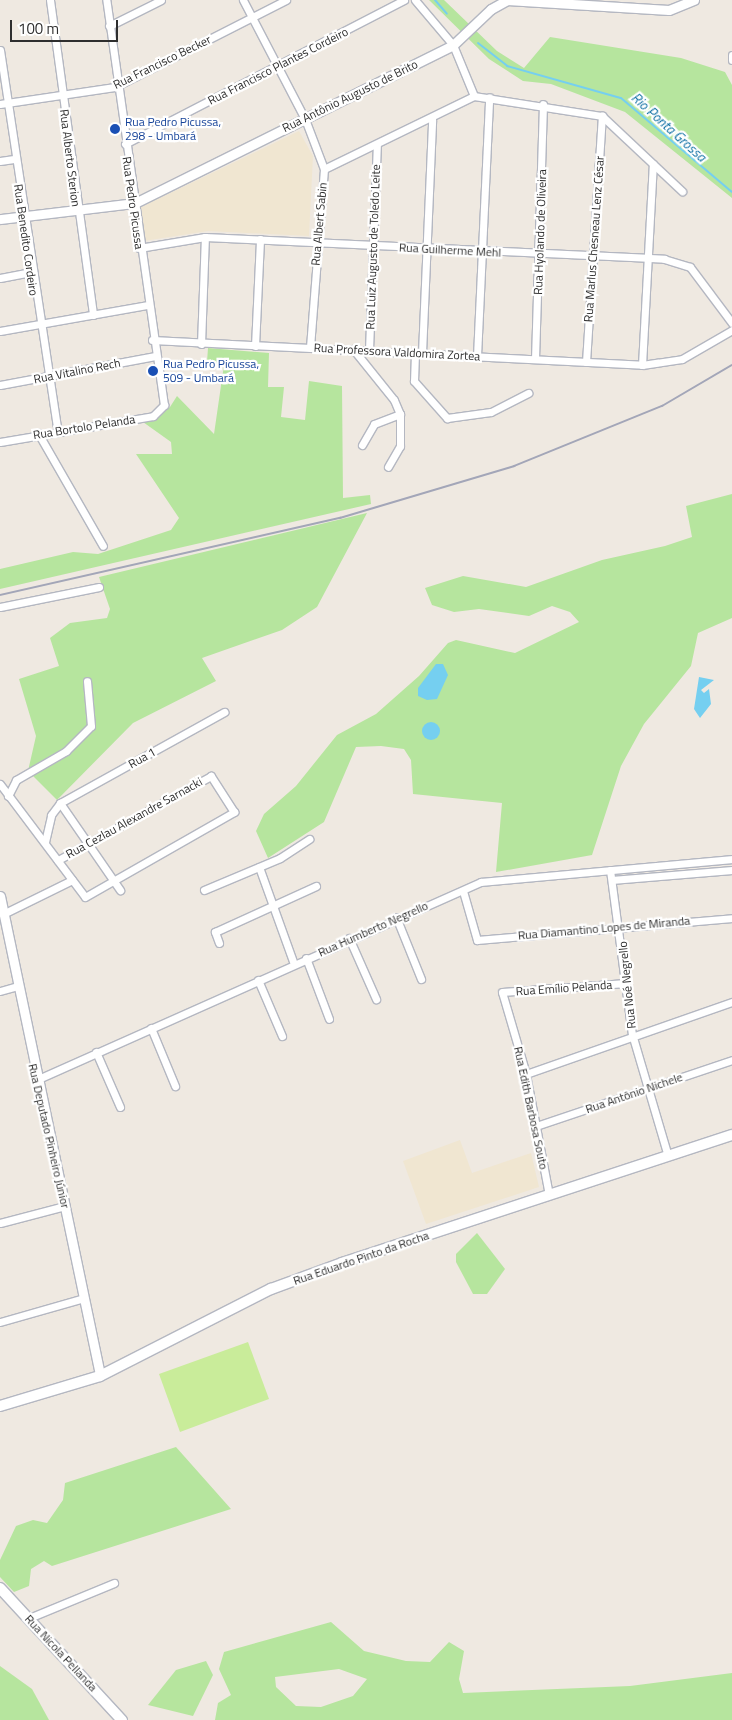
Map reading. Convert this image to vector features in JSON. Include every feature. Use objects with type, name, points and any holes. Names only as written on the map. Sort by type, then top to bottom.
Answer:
[{"type":"main road","name":"Rua Eduardo Pinto da Rocha","points":[[0,1406],[100,1376],[271,1289],[732,1135]]},
{"type":"main road","name":"Rua Nicola Pellanda","points":[[0,1588],[122,1720]]},
{"type":"street","name":"Rua Alberto Sterion","points":[[50,0],[76,210],[93,315]]},
{"type":"street","name":"Rua Pedro Picussa","points":[[106,0],[115,87],[135,203],[147,306],[164,405]]},
{"type":"street","points":[[109,26],[161,0]]},
{"type":"street","name":"Rua Albert Sabin","points":[[243,0],[305,119],[324,170],[310,347]]},
{"type":"street","name":"Rua Francisco Becker","points":[[0,104],[115,87],[286,0]]},
{"type":"street","name":"Rua Francisco Plantes Cordeiro","points":[[125,144],[404,0]]},
{"type":"street","points":[[415,0],[453,45],[474,96]]},
{"type":"street","name":"Rua Antônio Augusto de Brito","points":[[0,219],[135,203],[453,45],[491,4],[507,0],[595,2],[669,10],[694,0]]},
{"type":"street","name":"Rua Benedito Cordeiro","points":[[0,50],[9,102],[14,159],[47,377],[57,429]]},
{"type":"street","points":[[324,170],[432,120],[474,96],[543,104],[602,116],[682,191]]},
{"type":"street","points":[[477,356],[489,97]]},
{"type":"street","name":"Rua Hyolando de Oliveira","points":[[535,359],[540,254],[543,104]]},
{"type":"street","name":"Rua Marlus Chesneau Lenz César","points":[[586,362],[602,116]]},
{"type":"street","points":[[432,120],[419,353],[414,381],[447,418],[491,412],[528,392]]},
{"type":"street","name":"Rua Luiz Augusto de Toledo Leite","points":[[369,350],[371,246],[377,145]]},
{"type":"street","points":[[0,160],[14,159]]},
{"type":"street","points":[[642,365],[653,164]]},
{"type":"street","points":[[201,344],[205,237]]},
{"type":"street","name":"Rua Guilherme Mehl","points":[[140,248],[205,237],[483,252],[649,258],[686,263],[732,323]]},
{"type":"street","points":[[255,346],[260,239]]},
{"type":"street","points":[[0,278],[32,272]]},
{"type":"street","points":[[0,331],[147,306]]},
{"type":"street","name":"Rua Professora Valdomira Zortea","points":[[152,340],[642,365],[682,359],[732,330]]},
{"type":"street","points":[[353,349],[394,400],[400,414],[400,446],[388,467]]},
{"type":"street","name":"Rua Vitalino Rech","points":[[0,385],[155,356]]},
{"type":"street","name":"Rua Bortolo Pelanda","points":[[0,442],[57,429],[152,416],[164,405]]},
{"type":"street","points":[[362,445],[374,424],[400,414]]},
{"type":"street","points":[[38,433],[103,546]]},
{"type":"street","points":[[0,607],[99,587]]},
{"type":"street","points":[[8,796],[16,780],[66,751],[91,726],[87,681]]},
{"type":"street","name":"Rua 1","points":[[60,803],[224,712]]},
{"type":"street","name":"Rua Cezlau Alexandre Sarnacki","points":[[58,860],[211,776],[234,812],[113,881]]},
{"type":"street","points":[[0,784],[85,897],[113,881]]},
{"type":"street","points":[[45,842],[51,815],[60,803],[120,890]]},
{"type":"street","points":[[204,890],[259,867],[309,839]]},
{"type":"street","name":"Rua Humberto Negrello","points":[[36,1080],[396,917],[481,882],[732,859]]},
{"type":"street","points":[[259,867],[270,907],[294,964]]},
{"type":"street","name":"Rua Noé Negrello","points":[[610,870],[621,925],[632,1034],[668,1156]]},
{"type":"street","points":[[612,880],[732,870]]},
{"type":"street","points":[[3,914],[72,880]]},
{"type":"street","points":[[220,943],[215,932],[316,886]]},
{"type":"street","name":"Rua Diamantino Lopes de Miranda","points":[[463,890],[477,940],[621,925],[732,918]]},
{"type":"street","name":"Rua Deputado Pinheiro Júnior","points":[[0,900],[36,1080],[65,1206],[100,1376]]},
{"type":"street","points":[[396,917],[421,979]]},
{"type":"street","points":[[349,938],[376,999]]},
{"type":"street","points":[[306,958],[329,1019]]},
{"type":"street","points":[[258,980],[282,1036]]},
{"type":"street","name":"Rua Emílio Pelanda","points":[[502,992],[626,984]]},
{"type":"street","points":[[0,991],[17,986]]},
{"type":"street","name":"Rua Edith Barbosa Souto","points":[[502,992],[526,1074],[549,1195]]},
{"type":"street","points":[[526,1074],[632,1034],[732,1002]]},
{"type":"street","points":[[152,1028],[174,1086]]},
{"type":"street","points":[[96,1052],[120,1106]]},
{"type":"street","name":"Rua Antônio Nichele","points":[[536,1126],[732,1060]]},
{"type":"street","points":[[0,1223],[65,1206]]},
{"type":"street","points":[[0,1322],[84,1298]]},
{"type":"street","points":[[28,1618],[114,1583]]},
{"type":"shaded area","points":[[299,131],[313,156],[309,236],[208,231],[144,241],[139,208]]},
{"type":"shaded area","points":[[460,1140],[472,1173],[531,1153],[539,1187],[426,1224],[403,1161]]},
{"type":"green space","points":[[429,0],[444,0],[497,51],[524,68],[550,37],[681,58],[725,72],[732,85],[732,198],[625,112],[551,84],[523,81],[489,59]]},
{"type":"green space","points":[[208,348],[269,353],[268,387],[284,387],[281,417],[305,420],[309,381],[342,386],[343,498],[370,495],[371,504],[0,589],[0,569],[73,552],[98,554],[171,530],[179,518],[136,454],[172,454],[171,442],[143,422],[170,407],[177,396],[214,434],[224,365],[207,362]]},
{"type":"green space","points":[[732,494],[732,618],[698,633],[691,666],[644,724],[621,766],[592,855],[496,872],[502,803],[413,794],[411,760],[404,749],[381,746],[356,747],[324,822],[268,858],[256,831],[264,814],[296,786],[337,735],[376,714],[419,676],[448,643],[456,640],[515,653],[579,622],[570,612],[552,606],[529,616],[479,609],[454,612],[432,605],[425,588],[463,576],[526,587],[602,560],[665,546],[692,537],[686,506]]},
{"type":"green space","points":[[367,513],[317,607],[282,630],[202,658],[216,681],[133,723],[57,800],[28,771],[36,736],[19,679],[59,666],[50,638],[70,623],[107,618],[110,609],[99,577]]},
{"type":"green space","points":[[477,1233],[505,1269],[487,1294],[473,1294],[456,1262],[456,1254]]},
{"type":"green space","points":[[248,1342],[269,1399],[180,1432],[159,1374]]},
{"type":"green space","points":[[176,1447],[231,1509],[52,1566],[44,1561],[31,1569],[29,1586],[14,1592],[0,1577],[0,1560],[16,1526],[33,1520],[47,1523],[63,1500],[65,1483]]},
{"type":"green space","points":[[331,1622],[364,1651],[406,1661],[430,1662],[449,1642],[464,1651],[459,1679],[463,1693],[630,1686],[732,1673],[732,1720],[215,1720],[218,1703],[231,1695],[219,1669],[224,1652]],"holes":[[[339,1669],[367,1679],[353,1696],[321,1707],[296,1706],[276,1687],[275,1677]]]},
{"type":"green space","points":[[206,1661],[213,1675],[193,1716],[148,1705],[176,1670]]},
{"type":"green space","points":[[0,1666],[32,1689],[49,1720],[0,1720]]},
{"type":"water","points":[[436,664],[443,664],[448,675],[437,699],[427,700],[418,696],[418,688]]},
{"type":"water","points":[[699,677],[714,680],[701,690],[704,693],[709,689],[711,704],[700,718],[694,709]]},
{"type":"water","points":[[431,722],[437,725],[440,731],[437,737],[431,740],[425,737],[422,731],[425,725]]},
{"type":"waterway","name":"Rio Ponta Grossa","points":[[435,0],[447,14]]},
{"type":"waterway","name":"Rio Ponta Grossa","points":[[478,43],[507,66],[621,98],[732,192]]},
{"type":"railway","points":[[0,595],[340,518],[514,466],[662,406],[732,365]]},
{"type":"place","name":"Rua Pedro Picussa, 298 - Umbará","points":[[115,129]]},
{"type":"place","name":"Rua Pedro Picussa, 509 - Umbará","points":[[153,371]]}]
